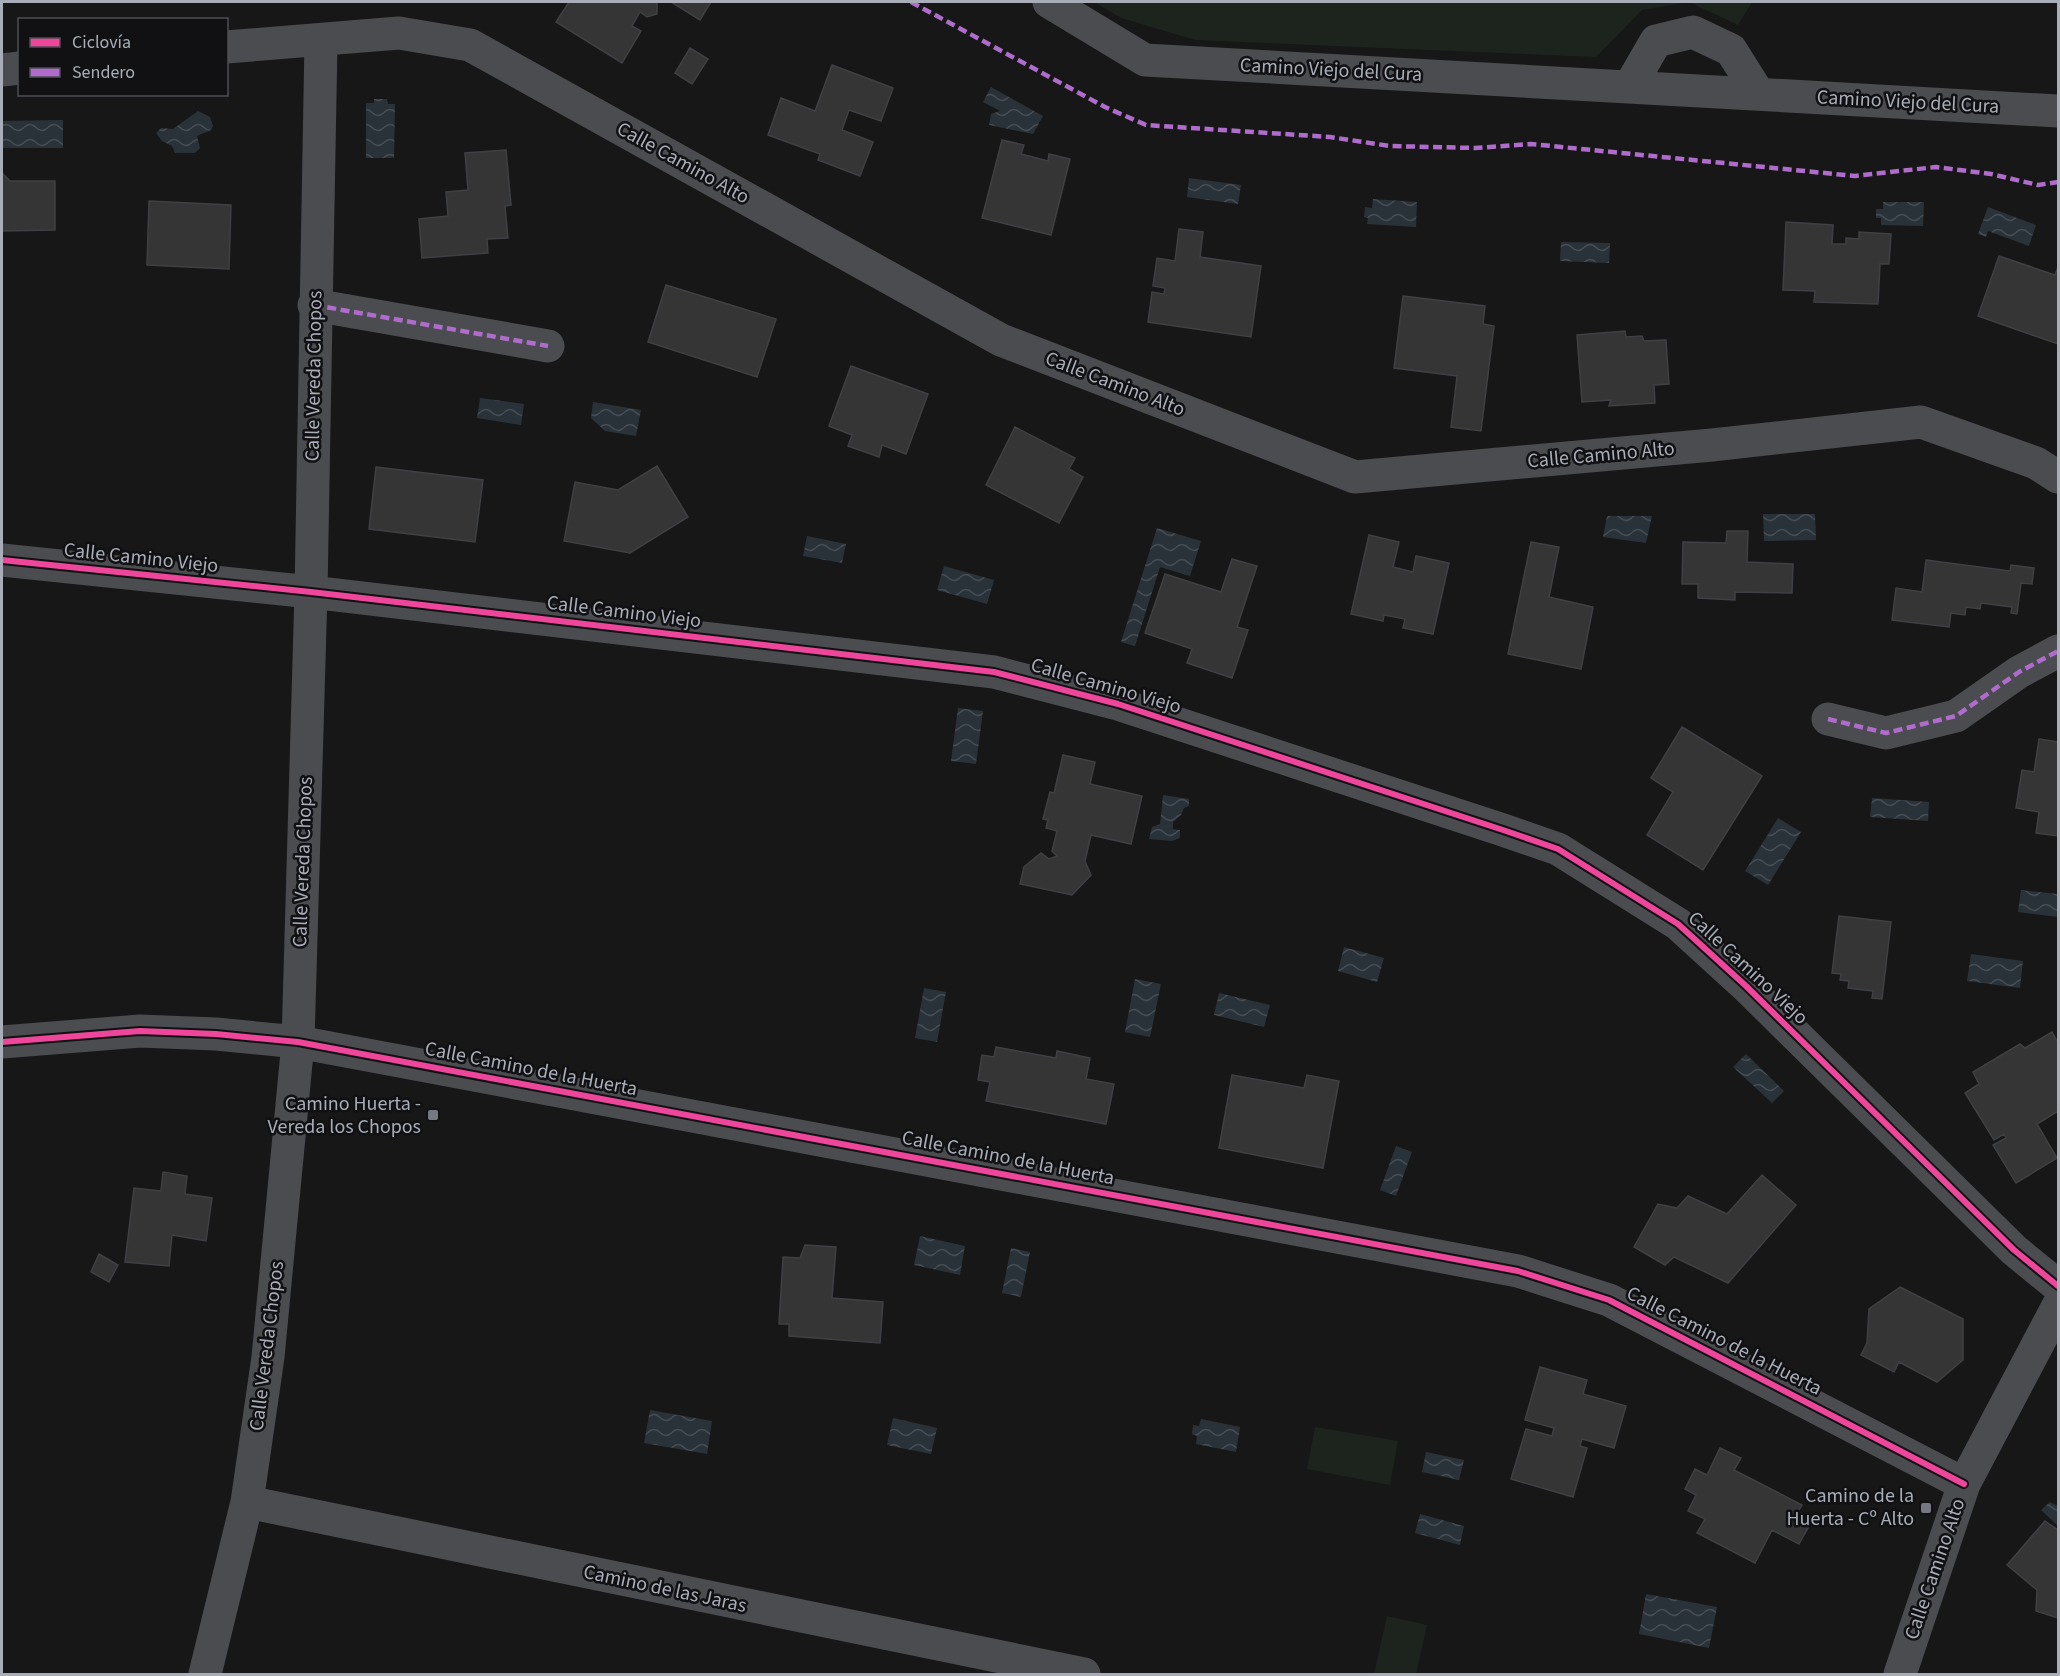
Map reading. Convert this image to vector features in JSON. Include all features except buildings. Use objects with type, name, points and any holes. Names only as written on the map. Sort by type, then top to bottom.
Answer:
[{"type":"street","name":"Camino Viejo del Cura","points":[[1049,2],[1145,60],[2058,111]]},
{"type":"street","points":[[1630,86],[1656,41],[1694,32],[1731,50],[1758,93]]},
{"type":"street","name":"Calle Camino Alto","points":[[228,47],[399,33],[470,45],[1001,340],[1355,477],[1700,446],[1921,422],[2036,463],[2058,477]]},
{"type":"street","name":"Calle Vereda Chopos","points":[[204,1674],[247,1502],[268,1357],[298,1042],[311,592],[314,305],[321,41]]},
{"type":"street","points":[[2,70],[18,68]]},
{"type":"street","points":[[314,305],[548,346]]},
{"type":"street","name":"Calle Camino Viejo","points":[[2,560],[311,592],[994,672],[1118,704],[1558,849],[1678,924],[1746,986],[2014,1250],[2058,1286]]},
{"type":"street","points":[[1828,719],[1886,733],[1956,716],[2019,672],[2058,651]]},
{"type":"street","name":"Calle Camino de la Huerta","points":[[2,1042],[140,1031],[216,1034],[298,1042],[1518,1270],[1609,1300],[1964,1484]]},
{"type":"street","name":"Calle Camino Alto","points":[[1900,1674],[1964,1484],[2058,1306]]},
{"type":"street","name":"Camino de las Jaras","points":[[247,1502],[1084,1674]]},
{"type":"shaded area","points":[[1094,2],[1689,2],[1642,10],[1596,57],[1195,40],[1121,18]]},
{"type":"shaded area","points":[[1689,2],[1752,2],[1738,25]]},
{"type":"shaded area","points":[[1315,1427],[1398,1441],[1390,1485],[1307,1469]]},
{"type":"shaded area","points":[[1387,1616],[1427,1625],[1416,1674],[1374,1674]]},
{"type":"water","points":[[991,87],[1043,116],[1033,134],[989,125],[991,114],[1000,111],[983,102]]},
{"type":"water","points":[[374,99],[387,99],[388,104],[395,104],[394,158],[366,158],[366,103],[374,103]]},
{"type":"water","points":[[198,111],[210,117],[213,126],[211,130],[197,136],[200,148],[195,153],[175,153],[172,146],[162,141],[156,133],[161,128],[173,129]]},
{"type":"water","points":[[63,120],[63,148],[2,148],[2,121]]},
{"type":"water","points":[[1189,178],[1241,185],[1238,204],[1187,197]]},
{"type":"water","points":[[1373,199],[1417,202],[1416,227],[1367,224],[1368,218],[1364,217],[1365,207],[1372,208]]},
{"type":"water","points":[[1883,202],[1924,202],[1923,226],[1881,225],[1881,218],[1876,218],[1876,209],[1883,209]]},
{"type":"water","points":[[1988,207],[2036,225],[2029,246],[1988,231],[1986,237],[1978,234]]},
{"type":"water","points":[[1561,242],[1610,243],[1609,263],[1560,261]]},
{"type":"water","points":[[480,398],[524,404],[521,425],[477,418]]},
{"type":"water","points":[[593,402],[641,410],[636,436],[605,431],[591,418]]},
{"type":"water","points":[[1763,514],[1815,514],[1816,540],[1764,541]]},
{"type":"water","points":[[1607,516],[1652,516],[1646,543],[1603,537]]},
{"type":"water","points":[[1157,528],[1201,541],[1190,576],[1160,567],[1135,646],[1121,642]]},
{"type":"water","points":[[807,536],[846,544],[842,563],[803,556]]},
{"type":"water","points":[[944,566],[994,580],[987,604],[937,590]]},
{"type":"water","points":[[958,708],[983,711],[976,764],[951,761]]},
{"type":"water","points":[[1163,795],[1189,799],[1189,806],[1184,808],[1181,815],[1173,822],[1173,829],[1180,830],[1180,838],[1172,841],[1149,839],[1152,827],[1160,824]]},
{"type":"water","points":[[1872,798],[1929,802],[1928,821],[1870,817]]},
{"type":"water","points":[[1778,818],[1801,832],[1768,885],[1745,871]]},
{"type":"water","points":[[2021,890],[2058,894],[2058,917],[2018,912]]},
{"type":"water","points":[[1344,947],[1384,958],[1377,982],[1338,971]]},
{"type":"water","points":[[1971,954],[2023,961],[2020,988],[1967,981]]},
{"type":"water","points":[[1135,979],[1161,984],[1150,1037],[1125,1032]]},
{"type":"water","points":[[924,988],[946,992],[937,1042],[915,1038]]},
{"type":"water","points":[[1219,993],[1270,1005],[1264,1027],[1214,1015]]},
{"type":"water","points":[[1746,1054],[1784,1091],[1772,1103],[1733,1067]]},
{"type":"water","points":[[1396,1146],[1412,1152],[1396,1196],[1380,1190]]},
{"type":"water","points":[[920,1236],[965,1246],[960,1275],[914,1265]]},
{"type":"water","points":[[1011,1248],[1030,1252],[1021,1297],[1002,1293]]},
{"type":"water","points":[[650,1410],[712,1421],[707,1454],[644,1443]]},
{"type":"water","points":[[893,1418],[937,1428],[931,1454],[887,1445]]},
{"type":"water","points":[[1201,1419],[1240,1427],[1236,1452],[1196,1444],[1197,1436],[1192,1434],[1193,1425],[1199,1426]]},
{"type":"water","points":[[1426,1452],[1464,1460],[1459,1480],[1422,1472]]},
{"type":"water","points":[[2050,1502],[2058,1506],[2058,1526],[2041,1510]]},
{"type":"water","points":[[1420,1514],[1464,1526],[1460,1545],[1415,1533]]},
{"type":"water","points":[[1646,1594],[1717,1607],[1709,1648],[1639,1634]]},
{"type":"marked path","points":[[911,2],[1105,107],[1146,125],[1330,137],[1390,146],[1475,148],[1531,144],[1855,176],[1936,167],[1991,174],[2038,185],[2058,182]]},
{"type":"marked path","points":[[314,305],[548,346]]},
{"type":"marked path","points":[[1828,719],[1886,733],[1956,716],[2019,672],[2058,651]]},
{"type":"cycle path","points":[[2,560],[311,592],[994,672],[1118,704],[1558,849],[1678,924],[1746,986],[2014,1250],[2058,1286]]},
{"type":"cycle path","points":[[2,1042],[140,1031],[216,1034],[298,1042],[1518,1271],[1609,1300],[1964,1484]]},
{"type":"place","name":"Camino Huerta - Vereda los Chopos","points":[[433,1115]]},
{"type":"place","name":"Camino de la Huerta - Cº Alto","points":[[1926,1508]]}]
